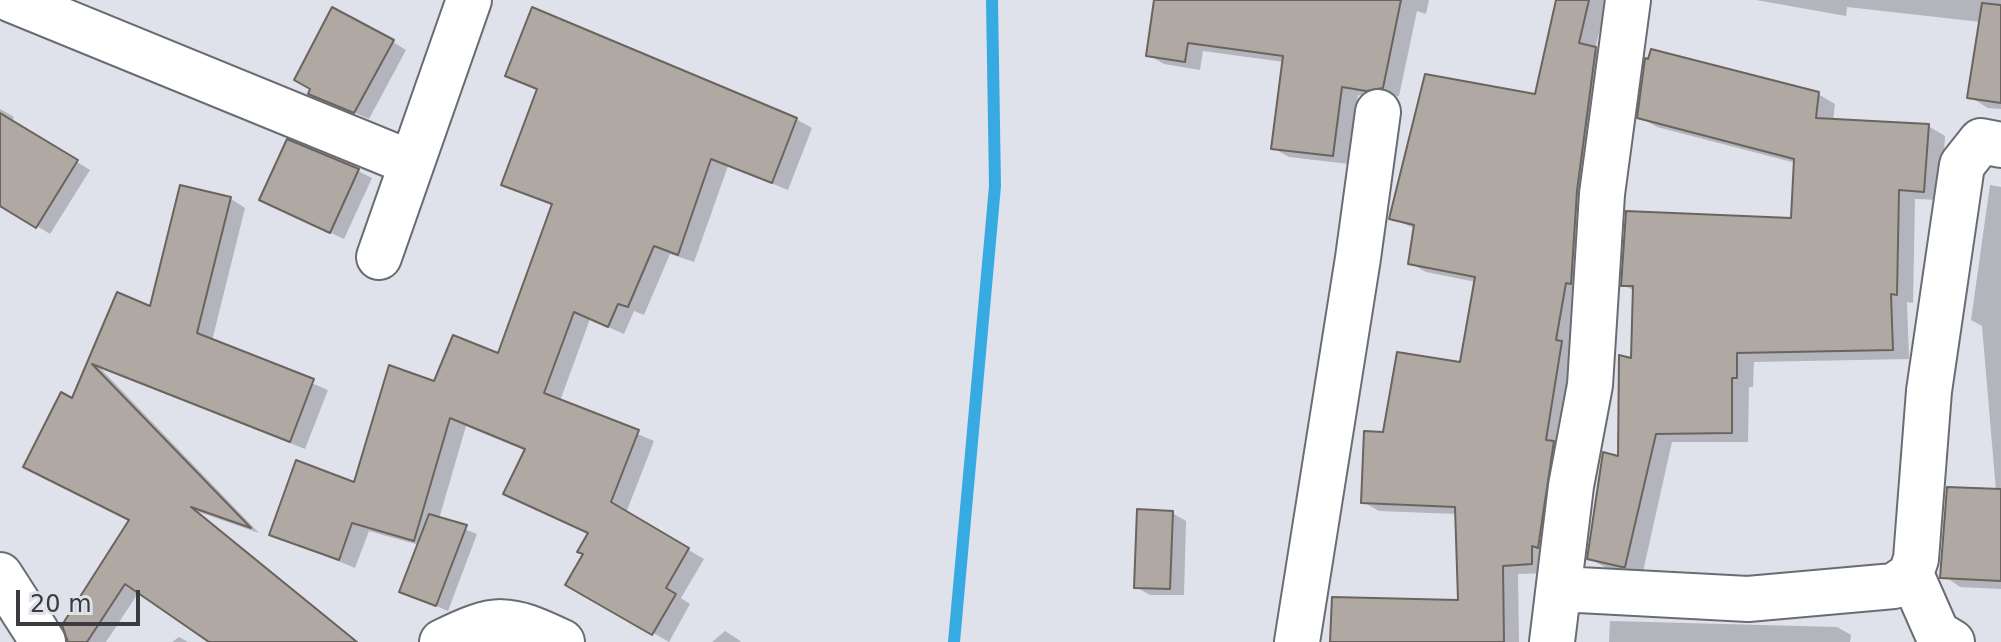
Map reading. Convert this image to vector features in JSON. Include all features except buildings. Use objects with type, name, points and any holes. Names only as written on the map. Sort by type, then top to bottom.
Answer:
[{"type":"street","points":[[0,17],[10,0],[411,163]]},
{"type":"street","points":[[379,257],[469,0]]},
{"type":"street","points":[[1552,642],[1571,486],[1590,385],[1602,194],[1628,0]]},
{"type":"street","points":[[1297,642],[1378,112]]},
{"type":"street","points":[[1560,589],[1748,599],[1894,586],[1911,574],[1916,559],[1929,391],[1962,165],[1981,141],[2001,145]]},
{"type":"street","points":[[1911,574],[1937,633],[1952,642]]},
{"type":"street","points":[[0,575],[43,642]]},
{"type":"street","points":[[442,642],[479,623],[518,621],[562,642]]},
{"type":"waterway","points":[[954,642],[995,186],[992,0]]}]
